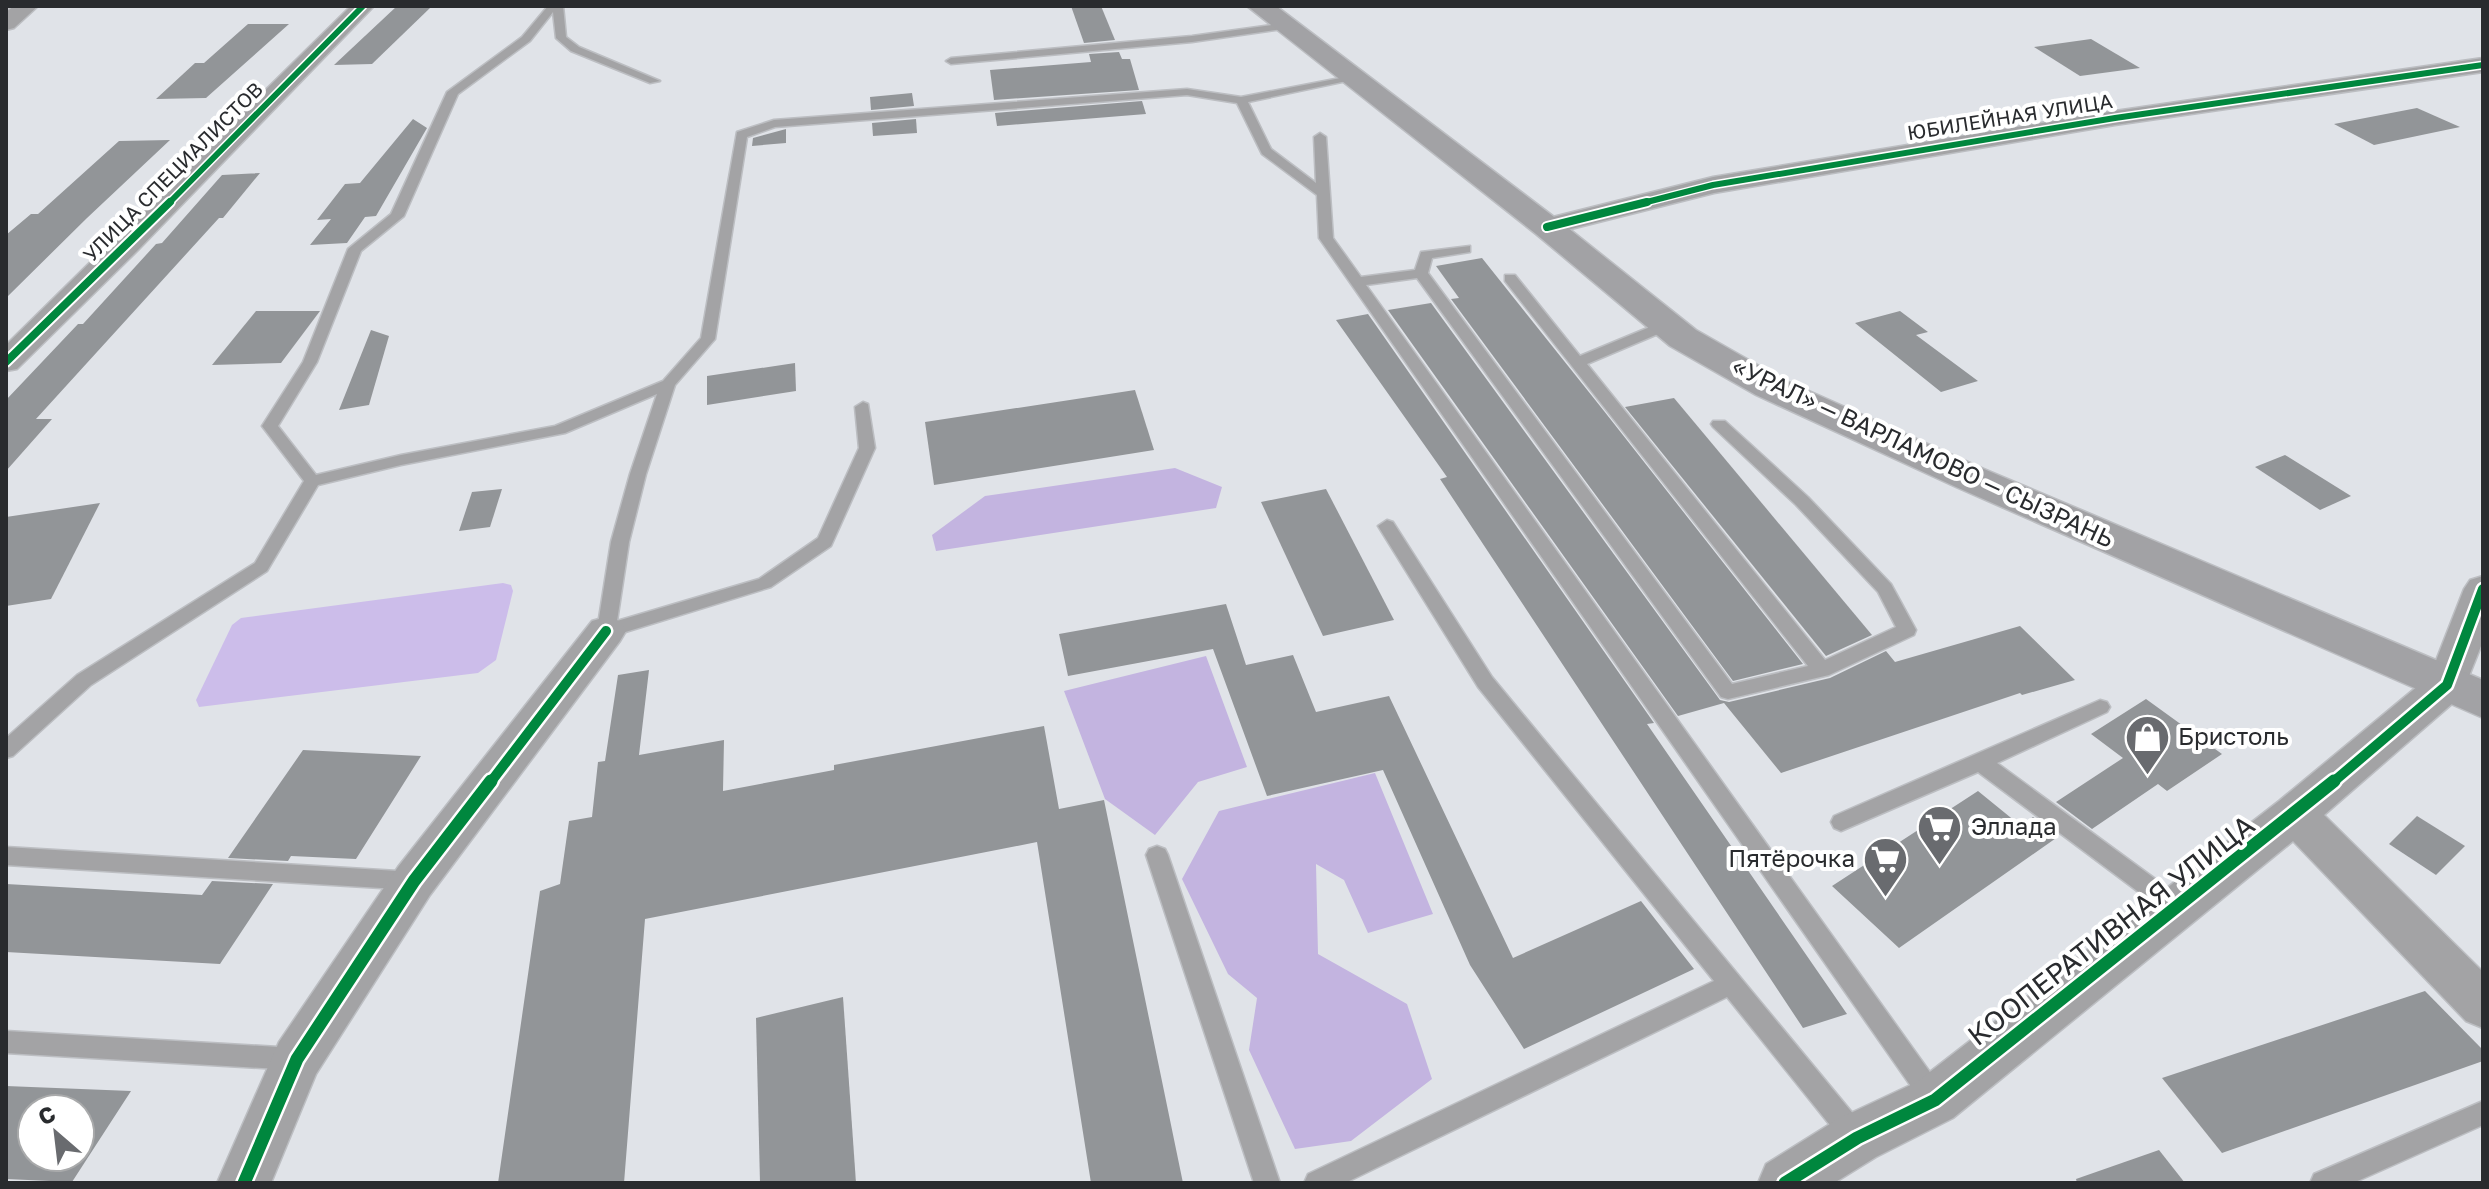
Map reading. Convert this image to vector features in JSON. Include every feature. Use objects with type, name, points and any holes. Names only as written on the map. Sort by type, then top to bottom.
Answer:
[{"type":"main road","name":"«УРАЛ» — ВАРЛАМОВО — СЫЗРАНЬ","points":[[1273,16],[1547,227],[1683,338],[1769,387],[1970,478],[2465,692]]},
{"type":"street","name":"УЛИЦА СПЕЦИАЛИСТОВ","points":[[6,362],[128,244],[363,6]]},
{"type":"street","name":"ЮБИЛЕЙНАЯ УЛИЦА","points":[[1547,227],[1713,185],[2115,118],[2483,65]]},
{"type":"street","points":[[2465,692],[2483,589]]},
{"type":"street","points":[[244,1183],[297,1059],[414,881],[606,631]]},
{"type":"street","name":"КООПЕРАТИВНАЯ УЛИЦА","points":[[1785,1183],[1857,1138],[1935,1100],[2295,814],[2465,692]]},
{"type":"street","points":[[2295,814],[2483,1005]]},
{"type":"lane","points":[[556,6],[561,38],[568,44],[654,81]]},
{"type":"lane","points":[[312,481],[270,426],[310,362],[355,249],[397,216],[453,92],[526,39],[556,6]]},
{"type":"lane","points":[[951,61],[1192,39],[1273,16]]},
{"type":"lane","points":[[863,407],[867,448],[825,542],[765,583],[606,631],[620,542],[668,384],[708,339],[741,135],[774,124],[1187,92],[1241,100],[1352,77]]},
{"type":"lane","points":[[1241,100],[1266,151],[1322,193]]},
{"type":"lane","points":[[1320,137],[1326,238],[1935,1100]]},
{"type":"lane","points":[[1421,273],[1426,255],[1465,249]]},
{"type":"lane","points":[[1357,282],[1421,273]]},
{"type":"lane","points":[[1421,273],[1728,692],[1822,670],[1907,630],[1885,588],[1802,501],[1719,424]]},
{"type":"lane","points":[[1510,278],[1822,670]]},
{"type":"lane","points":[[1577,363],[1667,325]]},
{"type":"lane","points":[[6,750],[84,680],[261,567],[312,481],[401,460],[559,430],[668,384]]},
{"type":"lane","points":[[1387,526],[1485,682],[1857,1138]]},
{"type":"lane","points":[[1841,822],[2100,707]]},
{"type":"lane","points":[[1980,762],[2176,907]]},
{"type":"lane","points":[[1157,855],[1267,1183]]},
{"type":"lane","points":[[6,856],[414,881]]},
{"type":"lane","points":[[1317,1183],[1731,984]]},
{"type":"lane","points":[[6,1042],[297,1059]]},
{"type":"lane","points":[[2323,1183],[2483,1113]]},
{"type":"shaded area","points":[[1175,468],[1222,487],[1216,508],[936,551],[932,535],[985,496]]},
{"type":"shaded area","points":[[503,583],[511,585],[513,591],[496,660],[478,673],[199,707],[196,700],[232,625],[241,618]]},
{"type":"shaded area","points":[[1206,656],[1247,767],[1198,782],[1155,835],[1105,799],[1064,691]]},
{"type":"shaded area","points":[[1375,773],[1433,914],[1368,933],[1344,880],[1316,864],[1318,954],[1407,1004],[1432,1079],[1351,1141],[1295,1149],[1249,1050],[1257,998],[1228,974],[1182,879],[1219,811]]},
{"type":"building","points":[[397,6],[430,8],[372,64],[334,65]]},
{"type":"building","points":[[1071,6],[1101,6],[1115,40],[1084,43]]},
{"type":"building","points":[[248,24],[289,24],[206,98],[156,99],[195,63],[204,63]]},
{"type":"building","points":[[2091,39],[2140,68],[2080,76],[2034,47]]},
{"type":"building","points":[[1119,52],[1122,59],[1130,59],[1139,90],[994,100],[990,70],[1091,62],[1089,54]]},
{"type":"building","points":[[912,93],[914,106],[871,110],[870,97]]},
{"type":"building","points":[[1142,101],[1146,114],[997,126],[995,113]]},
{"type":"building","points":[[2417,108],[2460,127],[2374,145],[2334,124]]},
{"type":"building","points":[[413,119],[427,128],[376,216],[365,217],[347,243],[310,245],[331,219],[317,220],[345,184],[360,183]]},
{"type":"building","points":[[916,119],[917,133],[873,136],[872,123]]},
{"type":"building","points":[[786,129],[786,143],[752,146],[753,138]]},
{"type":"building","points":[[170,140],[6,298],[6,235],[31,214],[38,214],[119,141]]},
{"type":"building","points":[[260,173],[223,218],[219,218],[36,419],[52,419],[6,471],[6,400],[78,324],[83,324],[156,244],[162,243],[222,175]]},
{"type":"building","points":[[1482,258],[1803,664],[1733,681],[1451,299],[1459,298],[1436,266]]},
{"type":"building","points":[[1431,303],[1720,700],[1729,702],[1830,678],[1886,651],[1895,662],[2020,626],[2075,680],[2022,695],[2020,693],[1781,773],[1724,703],[1678,716],[1388,310]]},
{"type":"building","points":[[256,311],[320,311],[281,363],[212,365]]},
{"type":"building","points":[[1900,311],[1928,332],[1916,335],[1978,381],[1941,392],[1855,323]]},
{"type":"building","points":[[1368,314],[1654,723],[1647,724],[1847,1014],[1803,1028],[1440,479],[1447,477],[1336,320]]},
{"type":"building","points":[[371,330],[389,336],[369,405],[339,410]]},
{"type":"building","points":[[795,363],[796,391],[707,405],[707,376]]},
{"type":"building","points":[[1135,390],[1154,450],[934,485],[925,422]]},
{"type":"building","points":[[1674,398],[1872,635],[1826,656],[1625,407]]},
{"type":"building","points":[[2285,455],[2351,496],[2320,510],[2255,467]]},
{"type":"building","points":[[502,489],[490,527],[459,531],[472,492]]},
{"type":"building","points":[[1326,489],[1394,620],[1323,636],[1261,502]]},
{"type":"building","points":[[100,503],[51,599],[6,606],[6,517]]},
{"type":"building","points":[[1226,604],[1246,665],[1293,655],[1316,712],[1389,696],[1513,958],[1641,901],[1694,969],[1524,1049],[1470,965],[1383,770],[1267,796],[1213,649],[1068,676],[1059,634]]},
{"type":"building","points":[[649,670],[639,755],[724,740],[723,791],[834,770],[834,765],[1044,726],[1059,809],[1104,800],[1183,1183],[1091,1183],[1037,842],[645,919],[624,1183],[498,1183],[540,891],[560,884],[569,821],[592,817],[598,762],[605,761],[618,675]]},
{"type":"building","points":[[2146,699],[2222,754],[2167,791],[2158,784],[2092,829],[2056,802],[2123,758],[2091,734]]},
{"type":"building","points":[[303,750],[421,756],[356,859],[291,856],[288,861],[228,858]]},
{"type":"building","name":"Эллада","points":[[1978,791],[2021,826],[2033,817],[2059,836],[1899,948],[1832,886]]},
{"type":"building","points":[[2417,816],[2465,846],[2436,875],[2389,844]]},
{"type":"building","points":[[212,881],[273,884],[220,964],[6,952],[6,884],[202,895]]},
{"type":"building","points":[[2425,991],[2483,1050],[2483,1061],[2222,1153],[2162,1078]]},
{"type":"building","points":[[843,997],[856,1183],[760,1183],[756,1018]]},
{"type":"building","points":[[6,1086],[131,1091],[96,1145],[96,1093],[16,1093],[16,1173],[78,1173],[72,1182],[6,1179]]},
{"type":"building","points":[[2159,1150],[2185,1183],[2077,1183],[2076,1179]]},
{"type":"cycle path","points":[[6,362],[128,244],[363,6]]},
{"type":"cycle path","points":[[1547,227],[1713,185],[2115,118],[2483,65]]},
{"type":"cycle path","points":[[1785,1183],[1857,1138],[1935,1100],[2295,814],[2447,685],[2483,589]]},
{"type":"cycle path","points":[[244,1183],[297,1059],[414,881],[606,631]]},
{"type":"place","name":"Бристоль","points":[[2147,776]]},
{"type":"place","name":"Эллада","points":[[1940,866]]},
{"type":"place","name":"Пятёрочка","points":[[1886,898]]}]
